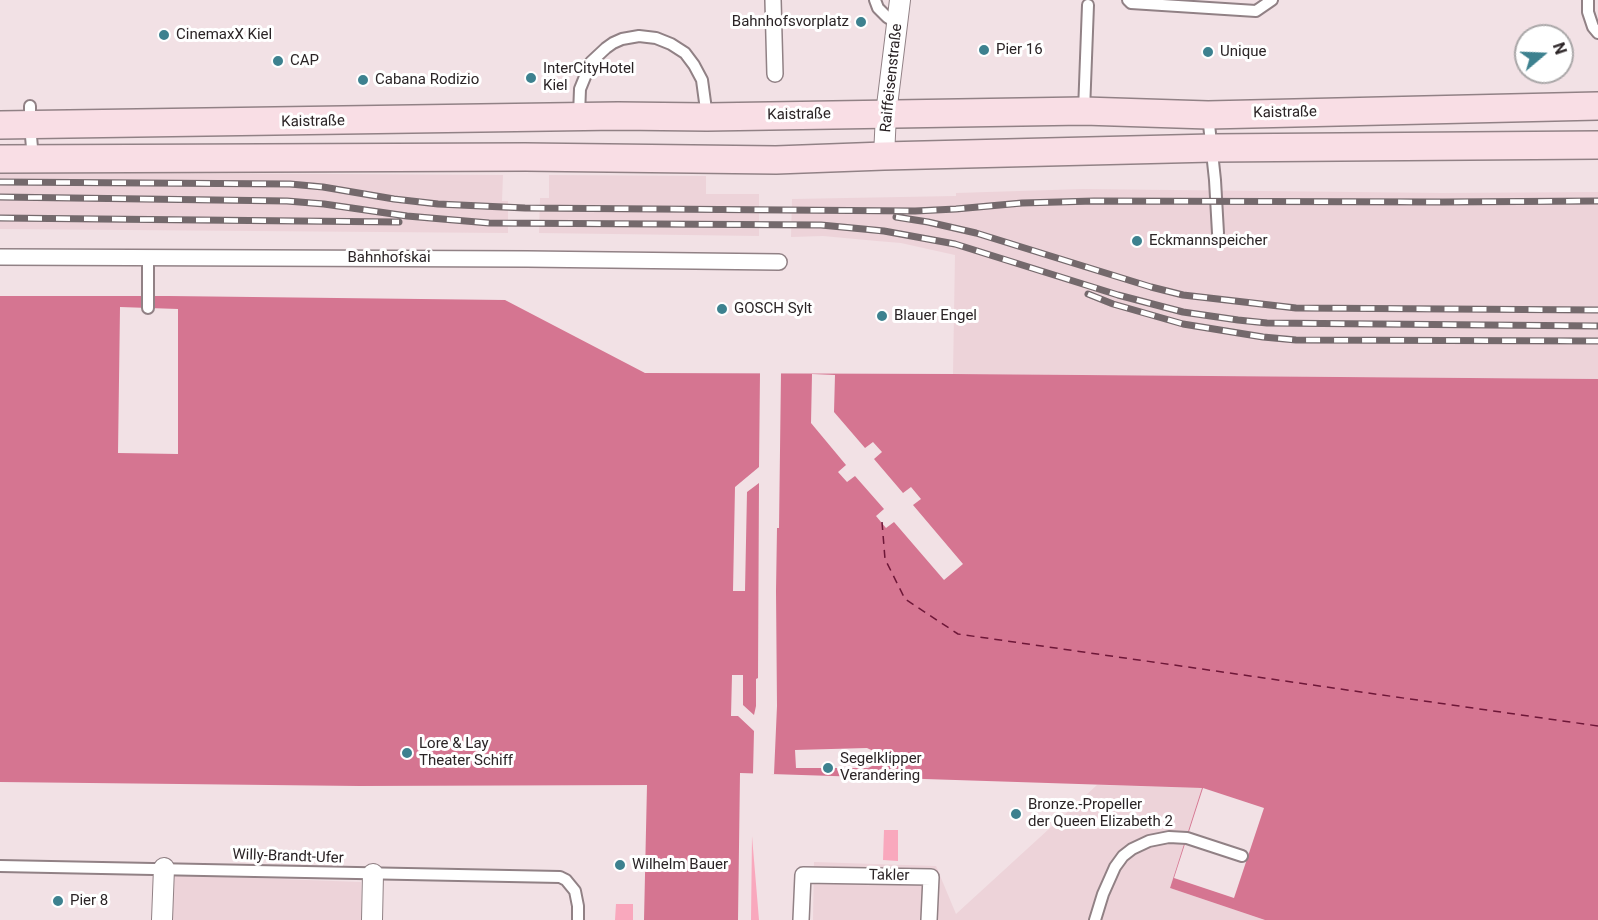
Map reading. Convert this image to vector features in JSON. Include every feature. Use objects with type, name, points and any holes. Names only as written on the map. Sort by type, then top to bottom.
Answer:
[{"type":"main road","name":"Kaistraße","points":[[0,125],[30,116],[707,117],[1084,111],[1208,115],[1598,106]]},
{"type":"main road","points":[[0,159],[525,157],[776,160],[1212,148],[1598,145]]},
{"type":"street","points":[[773,0],[775,74]]},
{"type":"street","name":"Raiffeisenstraße","points":[[884,156],[886,114],[900,0]]},
{"type":"street","name":"Bahnhofskai","points":[[0,257],[779,262]]},
{"type":"street","points":[[162,920],[164,868]]},
{"type":"street","points":[[372,920],[373,874]]},
{"type":"street","name":"Takler","points":[[801,920],[803,875],[931,877],[929,920]]},
{"type":"lane","points":[[875,0],[878,8],[898,24]]},
{"type":"lane","points":[[1128,0],[1131,3],[1256,11],[1272,0]]},
{"type":"lane","points":[[1588,0],[1588,12],[1593,27],[1598,33]]},
{"type":"lane","points":[[1084,111],[1088,5]]},
{"type":"lane","points":[[579,117],[580,89],[591,63],[614,43],[639,36],[656,38],[685,53],[702,80],[707,117]]},
{"type":"lane","points":[[1208,115],[1218,232]]},
{"type":"lane","points":[[30,116],[33,159]]},
{"type":"lane","points":[[148,257],[148,308]]},
{"type":"lane","points":[[1095,920],[1115,867],[1132,849],[1149,841],[1169,837],[1187,838],[1242,855]]},
{"type":"lane","name":"Willy-Brandt-Ufer","points":[[0,866],[553,876],[560,877],[571,885],[577,898],[578,920]]},
{"type":"shaded area","points":[[0,172],[503,175],[502,201],[508,201],[508,233],[0,229]]},
{"type":"shaded area","points":[[549,175],[706,176],[706,194],[759,194],[759,236],[539,233],[540,198],[549,198]]},
{"type":"shaded area","points":[[1083,189],[1443,193],[1598,192],[1598,379],[953,374],[955,255],[901,243],[823,236],[791,237],[792,199],[956,196],[956,193]]},
{"type":"shaded area","points":[[0,296],[505,300],[645,373],[1598,379],[1598,920],[1265,920],[1170,888],[1202,788],[740,773],[738,920],[644,920],[647,785],[359,786],[0,782]]},
{"type":"shaded area","points":[[1097,785],[1203,788],[1170,888],[1265,920],[813,920],[814,862],[936,866],[956,914]]},
{"type":"shaded area","points":[[884,830],[898,830],[898,861],[883,860]]},
{"type":"shaded area","points":[[752,836],[759,920],[751,920]]},
{"type":"shaded area","points":[[171,875],[361,882],[361,920],[170,920]]},
{"type":"shaded area","points":[[616,904],[633,904],[633,920],[615,920]]},
{"type":"pier","points":[[120,307],[178,309],[178,454],[118,453]]},
{"type":"pier","points":[[760,373],[781,373],[776,591],[777,706],[774,774],[753,774],[754,731],[738,716],[731,716],[732,675],[743,675],[743,705],[754,715],[756,706],[759,483],[747,492],[745,591],[733,591],[735,487],[759,467]]},
{"type":"pier","points":[[812,374],[835,375],[834,412],[865,448],[873,442],[882,452],[874,459],[903,493],[911,487],[921,499],[913,505],[963,564],[944,580],[894,522],[886,528],[876,516],[884,509],[855,476],[847,482],[838,472],[846,465],[811,423]]},
{"type":"pier","points":[[867,748],[888,758],[868,768],[796,768],[795,750]]},
{"type":"pier","points":[[1203,788],[1264,808],[1234,898],[1174,878]]},
{"type":"ferry route","points":[[882,522],[885,559],[905,599],[958,634],[1598,726]]},
{"type":"railway","points":[[0,182],[290,184],[438,204],[525,208],[915,211],[1022,203],[1094,201],[1598,201]]},
{"type":"railway","points":[[0,197],[287,201],[407,216],[489,223],[821,225],[884,231],[955,244],[1118,295],[1183,312],[1238,320],[1267,323],[1598,326]]},
{"type":"railway","points":[[896,217],[976,233],[1183,295],[1296,308],[1598,310]]},
{"type":"railway","points":[[0,218],[399,222]]},
{"type":"railway","points":[[1088,294],[1113,304],[1183,324],[1263,337],[1296,340],[1598,341]]},
{"type":"place","name":"Bahnhofsvorplatz","points":[[861,22]]},
{"type":"place","name":"CinemaxX Kiel","points":[[164,35]]},
{"type":"place","name":"Pier 16","points":[[984,50]]},
{"type":"place","name":"Unique","points":[[1208,52]]},
{"type":"place","name":"CAP","points":[[278,61]]},
{"type":"place","name":"InterCityHotel Kiel","points":[[531,78]]},
{"type":"place","name":"Cabana Rodizio","points":[[363,80]]},
{"type":"place","name":"Eckmannspeicher","points":[[1137,241]]},
{"type":"place","name":"GOSCH Sylt","points":[[722,309]]},
{"type":"place","name":"Blauer Engel","points":[[882,316]]},
{"type":"place","name":"Lore & Lay Theater Schiff","points":[[407,753]]},
{"type":"place","name":"Segelklipper Verandering","points":[[828,768]]},
{"type":"place","name":"Bronze.-Propeller der Queen Elizabeth 2","points":[[1016,814]]},
{"type":"place","name":"Wilhelm Bauer","points":[[620,865]]},
{"type":"place","name":"Pier 8","points":[[58,901]]}]
